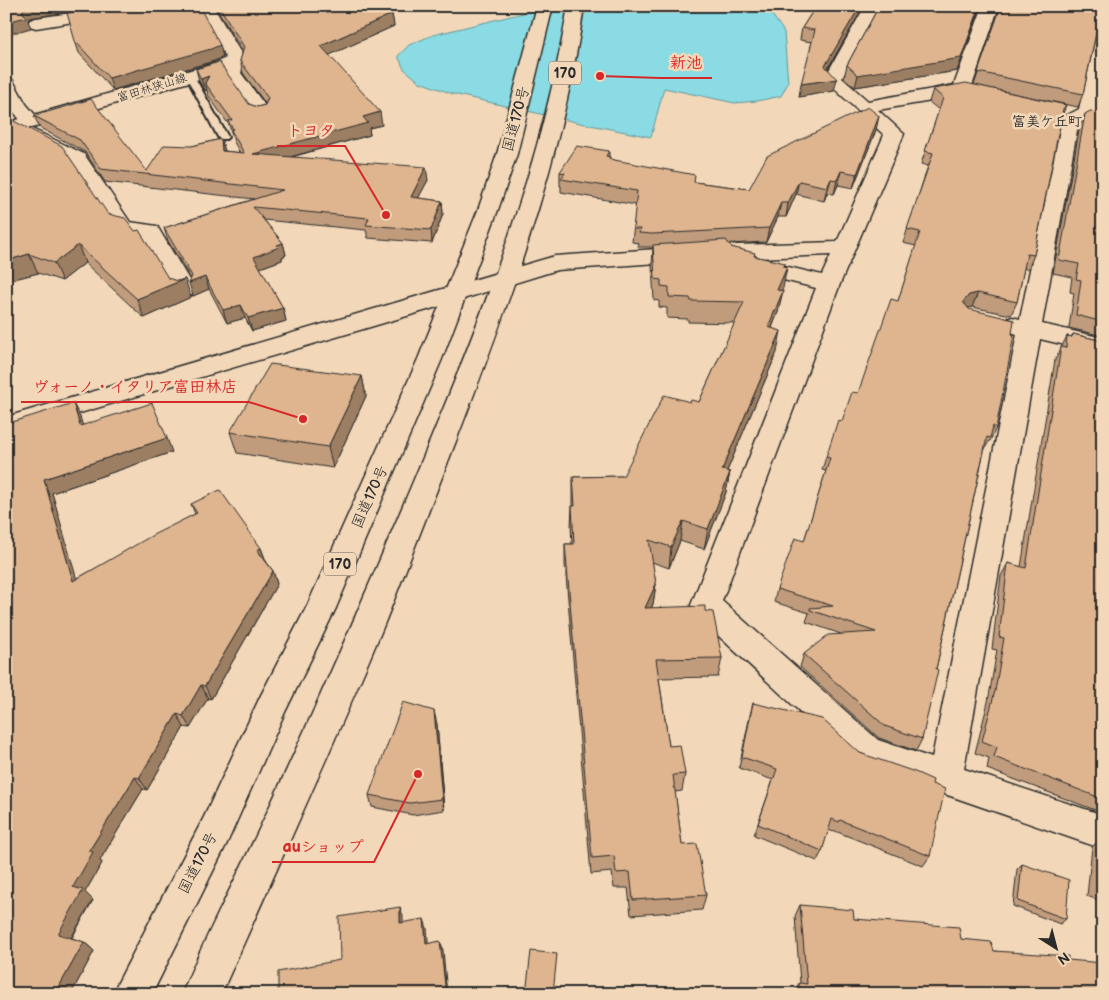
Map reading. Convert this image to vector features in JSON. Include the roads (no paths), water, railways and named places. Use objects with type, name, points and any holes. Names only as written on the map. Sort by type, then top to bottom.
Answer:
[{"type":"main road","points":[[36,23],[75,12],[121,12],[137,6]]},
{"type":"main road","points":[[205,6],[236,60],[232,73],[260,111]]},
{"type":"main road","points":[[873,6],[833,79],[894,134],[844,248],[706,604],[867,752],[1103,832]]},
{"type":"main road","points":[[962,89],[991,6]]},
{"type":"main road","name":"170","points":[[201,994],[280,824],[369,624],[472,372],[522,227],[551,130],[569,53],[575,10]]},
{"type":"main road","name":"国道170号","points":[[131,994],[216,829],[271,707],[321,608],[430,359],[491,201],[517,120],[544,12]]},
{"type":"main road","points":[[1094,118],[1088,112],[1103,36]]},
{"type":"main road","name":"富田林狭山線","points":[[18,125],[221,67],[236,60]]},
{"type":"main road","points":[[6,83],[18,106],[18,125],[77,158],[123,227],[149,232],[184,290]]},
{"type":"main road","points":[[865,107],[962,89],[981,93]]},
{"type":"main road","points":[[1056,108],[1094,118]]},
{"type":"main road","points":[[945,778],[1069,122],[1094,118]]},
{"type":"main road","points":[[6,426],[456,294],[555,263],[702,253],[844,248]]},
{"type":"main road","points":[[702,253],[830,284]]},
{"type":"main road","points":[[992,320],[1103,346]]},
{"type":"lane","points":[[190,76],[223,138]]},
{"type":"water","points":[[552,6],[766,6],[784,32],[788,83],[781,96],[735,103],[664,88],[651,137],[453,94],[420,82],[404,69],[398,56],[409,45],[433,35]]},
{"type":"place","name":"新池","points":[[600,76]]},
{"type":"place","name":"トヨタ","points":[[386,215]]},
{"type":"place","name":"ヴォーノ・イタリア富田林店","points":[[303,419]]},
{"type":"place","name":"auショップ","points":[[418,774]]},
{"type":"district","name":"富美ケ丘町","points":[[1047,121]]}]
